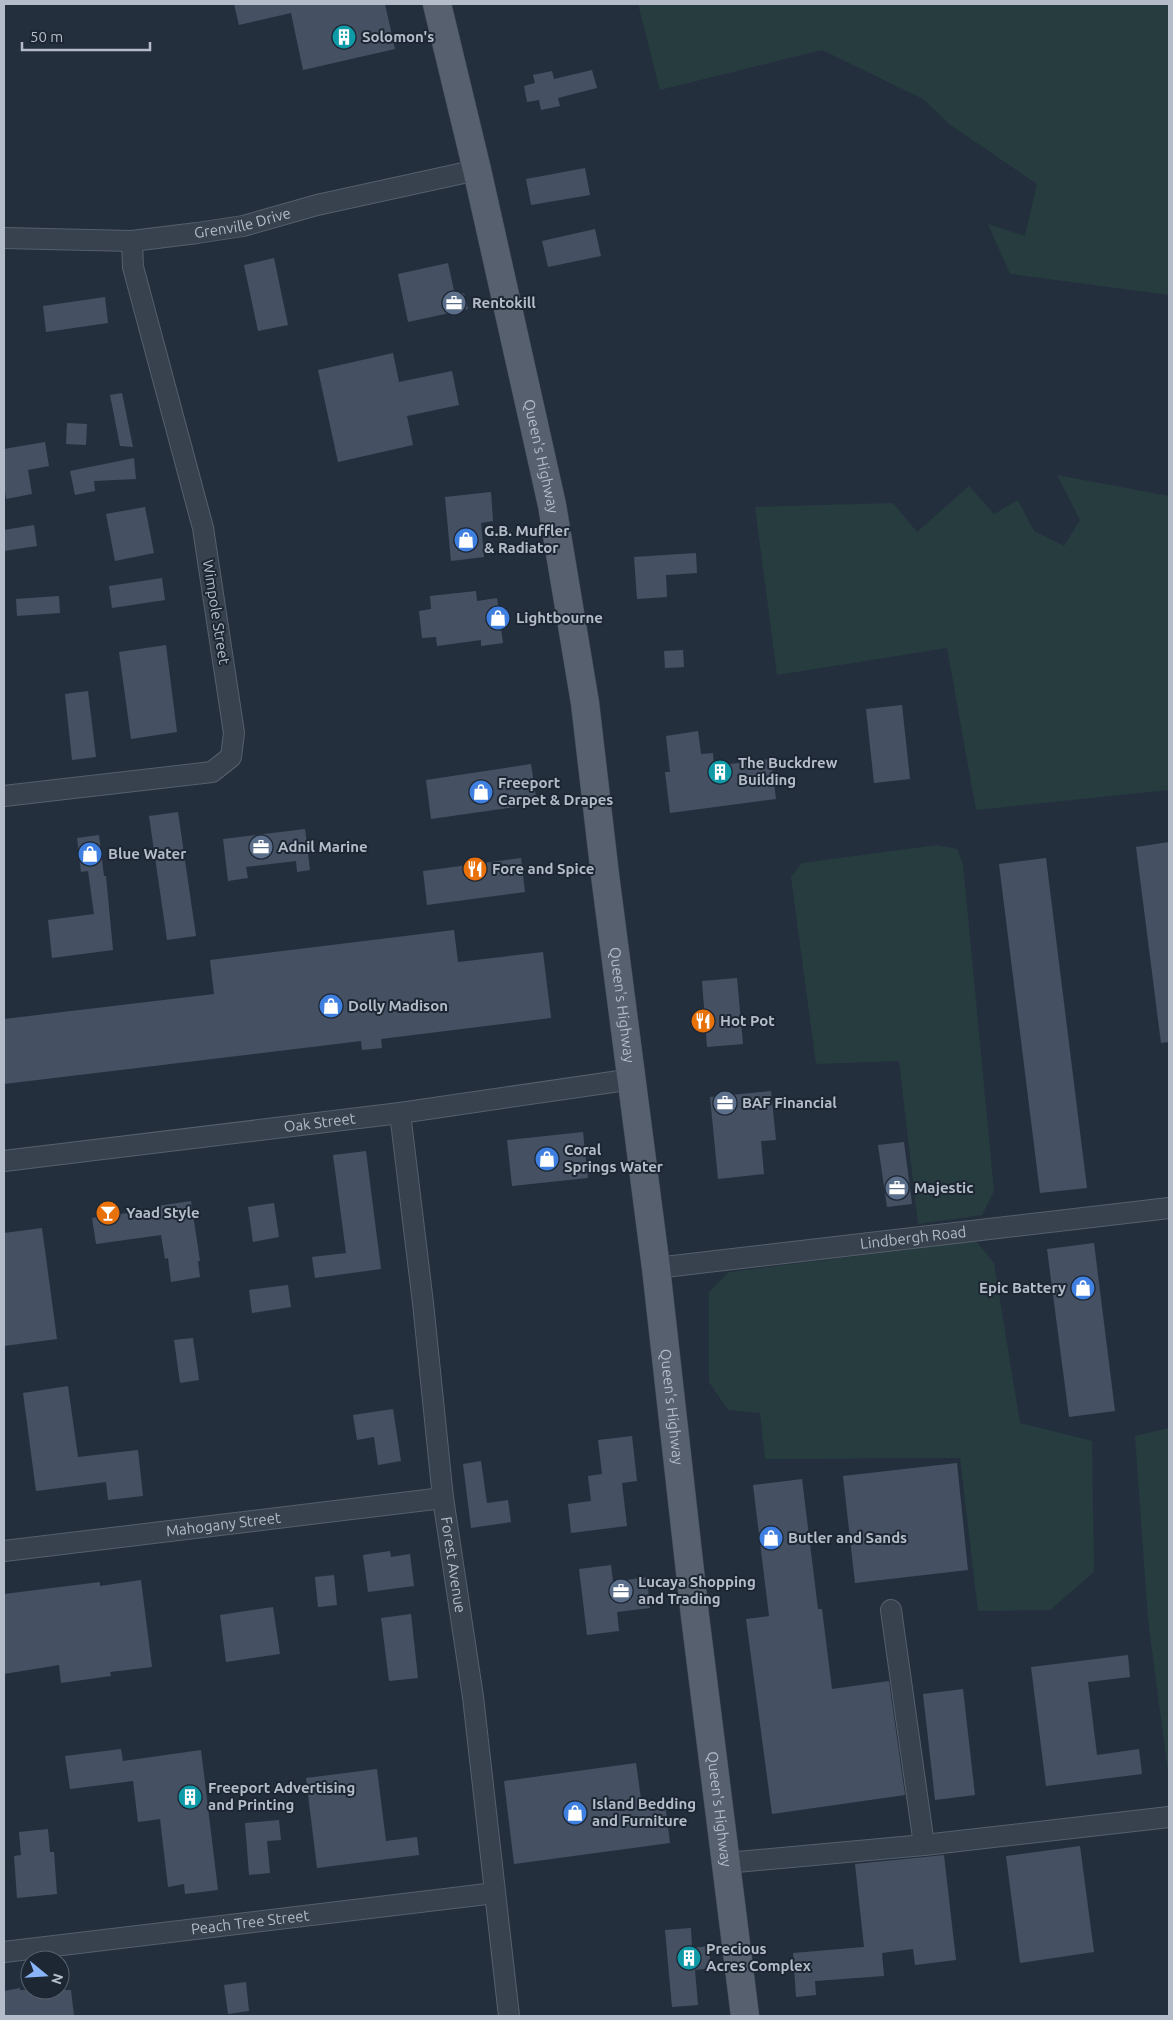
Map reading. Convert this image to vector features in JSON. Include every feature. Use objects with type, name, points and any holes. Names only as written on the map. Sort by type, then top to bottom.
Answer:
[{"type":"main road","name":"Queen's Highway","points":[[437,4],[477,170],[556,530],[586,703],[605,875],[633,1079],[695,1616],[745,2016]]},
{"type":"street","name":"Grenville Drive","points":[[4,238],[132,242],[243,226],[317,205],[477,170]]},
{"type":"street","name":"Wimpole Street","points":[[4,796],[212,772],[231,757],[234,733],[204,528],[133,267],[132,242]]},
{"type":"street","name":"Oak Street","points":[[4,1161],[400,1113],[633,1079]]},
{"type":"street","name":"Forest Avenue","points":[[400,1113],[423,1303],[443,1498],[473,1698],[509,2016]]},
{"type":"street","name":"Lindbergh Road","points":[[656,1268],[1169,1208]]},
{"type":"street","name":"Mahogany Street","points":[[4,1551],[443,1498]]},
{"type":"street","points":[[891,1610],[924,1845]]},
{"type":"street","points":[[726,1862],[924,1845],[1169,1817]]},
{"type":"street","name":"Peach Tree Street","points":[[4,1952],[495,1893]]},
{"type":"green space","points":[[638,4],[1169,4],[1169,295],[1010,274],[988,224],[1025,236],[1037,184],[949,124],[923,99],[822,50],[660,90]]},
{"type":"green space","points":[[1057,475],[1169,496],[1169,790],[976,810],[947,648],[777,675],[755,507],[893,503],[917,532],[969,486],[994,514],[1018,500],[1034,531],[1064,546],[1080,520]]},
{"type":"green space","points":[[937,845],[957,849],[963,864],[994,1191],[982,1215],[918,1224],[899,1061],[816,1064],[791,877],[802,863]]},
{"type":"green space","points":[[976,1241],[994,1263],[1020,1423],[1092,1441],[1094,1572],[1050,1610],[978,1611],[960,1458],[765,1459],[760,1413],[728,1410],[709,1382],[709,1292],[729,1272]]},
{"type":"green space","points":[[1169,1428],[1169,1780],[1148,1619],[1135,1436]]},
{"type":"building","name":"Solomon's","points":[[234,4],[385,4],[395,49],[303,70],[291,13],[239,25]]},
{"type":"building","points":[[592,70],[597,88],[558,98],[560,106],[541,110],[539,100],[527,102],[524,86],[535,83],[533,75],[552,71],[554,79]]},
{"type":"building","points":[[585,168],[590,195],[531,205],[526,179]]},
{"type":"building","points":[[595,229],[601,256],[548,267],[542,241]]},
{"type":"building","points":[[274,258],[288,325],[258,331],[244,265]]},
{"type":"building","points":[[448,263],[455,295],[464,293],[468,309],[408,322],[398,274]]},
{"type":"building","points":[[105,297],[108,323],[46,332],[43,306]]},
{"type":"building","points":[[393,353],[399,382],[452,371],[459,405],[407,416],[413,445],[338,462],[318,370]]},
{"type":"building","points":[[122,393],[133,447],[120,446],[110,395]]},
{"type":"building","points":[[67,423],[87,424],[86,445],[66,444]]},
{"type":"building","points":[[45,442],[49,466],[28,470],[32,494],[6,499],[4,449]]},
{"type":"building","points":[[134,458],[136,479],[94,481],[95,491],[75,495],[70,471]]},
{"type":"building","name":"G.B. Muffler & Radiator","points":[[491,492],[493,521],[481,523],[484,557],[451,561],[445,497]]},
{"type":"building","points":[[145,507],[154,553],[115,561],[106,514]]},
{"type":"building","points":[[34,525],[37,546],[4,551],[4,530]]},
{"type":"building","points":[[696,553],[697,573],[666,575],[667,597],[637,599],[634,557]]},
{"type":"building","points":[[162,578],[165,600],[112,608],[109,586]]},
{"type":"building","points":[[476,591],[477,601],[497,598],[503,643],[481,646],[481,640],[437,646],[436,637],[422,638],[419,611],[431,609],[430,596]]},
{"type":"building","points":[[59,596],[60,613],[17,616],[16,599]]},
{"type":"building","points":[[166,645],[177,732],[131,739],[119,652]]},
{"type":"building","points":[[683,650],[684,667],[665,668],[664,651]]},
{"type":"building","points":[[88,691],[96,757],[72,760],[65,694]]},
{"type":"building","points":[[902,705],[910,779],[874,783],[866,709]]},
{"type":"building","name":"The Buckdrew Building","points":[[698,731],[701,754],[713,753],[714,766],[771,759],[776,799],[670,813],[665,772],[670,772],[666,736]]},
{"type":"building","name":"Freeport Carpet & Drapes","points":[[531,764],[537,804],[431,819],[426,780]]},
{"type":"building","points":[[178,812],[196,936],[167,940],[149,816]]},
{"type":"building","points":[[305,829],[310,870],[297,872],[296,861],[246,867],[248,878],[228,881],[223,839]]},
{"type":"building","points":[[99,835],[104,876],[106,876],[113,950],[52,958],[48,920],[94,914],[88,871],[81,872],[77,838]]},
{"type":"building","points":[[1169,842],[1169,1042],[1161,1043],[1136,847]]},
{"type":"building","points":[[521,858],[525,892],[427,905],[423,871]]},
{"type":"building","points":[[1046,858],[1087,1188],[1040,1193],[999,864]]},
{"type":"building","name":"Dolly Madison","points":[[454,930],[458,962],[543,952],[551,1018],[381,1039],[382,1048],[362,1050],[361,1041],[4,1084],[4,1019],[214,994],[210,960]]},
{"type":"building","points":[[737,978],[743,1044],[707,1047],[702,981]]},
{"type":"building","points":[[771,1091],[776,1140],[761,1141],[764,1174],[718,1179],[710,1097]]},
{"type":"building","name":"Coral Springs Water","points":[[583,1132],[588,1178],[512,1186],[507,1140]]},
{"type":"building","points":[[904,1142],[912,1204],[887,1207],[878,1145]]},
{"type":"building","points":[[366,1151],[381,1269],[315,1278],[312,1257],[346,1253],[333,1155]]},
{"type":"building","points":[[191,1201],[200,1261],[198,1261],[200,1277],[171,1282],[168,1258],[165,1259],[161,1235],[96,1244],[92,1218],[157,1209],[157,1206]]},
{"type":"building","points":[[274,1203],[279,1237],[253,1242],[248,1207]]},
{"type":"building","points":[[42,1228],[57,1339],[4,1346],[4,1233]]},
{"type":"building","points":[[1094,1243],[1115,1411],[1069,1417],[1047,1249]]},
{"type":"building","points":[[288,1285],[291,1307],[252,1313],[249,1290]]},
{"type":"building","points":[[193,1338],[199,1380],[180,1383],[174,1340]]},
{"type":"building","points":[[68,1386],[78,1457],[138,1450],[143,1496],[108,1500],[106,1482],[36,1491],[23,1393]]},
{"type":"building","points":[[393,1409],[401,1461],[378,1465],[374,1437],[357,1440],[353,1415]]},
{"type":"building","points":[[632,1436],[637,1481],[622,1483],[627,1526],[571,1533],[568,1504],[591,1501],[588,1476],[602,1474],[598,1440]]},
{"type":"building","points":[[481,1461],[487,1503],[508,1500],[511,1522],[471,1528],[463,1464]]},
{"type":"building","points":[[957,1463],[968,1570],[855,1583],[843,1476]]},
{"type":"building","points":[[802,1479],[818,1609],[822,1609],[832,1689],[889,1681],[905,1795],[772,1814],[746,1619],[769,1616],[753,1485]]},
{"type":"building","points":[[390,1551],[391,1557],[410,1554],[414,1586],[368,1592],[363,1555]]},
{"type":"building","points":[[611,1565],[613,1582],[647,1577],[650,1608],[617,1612],[619,1631],[587,1635],[579,1569]]},
{"type":"building","points":[[334,1575],[337,1605],[318,1607],[315,1577]]},
{"type":"building","points":[[141,1580],[152,1667],[110,1672],[111,1676],[61,1683],[59,1665],[4,1674],[4,1594],[100,1582],[100,1586]]},
{"type":"building","points":[[273,1607],[280,1654],[226,1662],[220,1615]]},
{"type":"building","points":[[411,1614],[418,1678],[389,1681],[381,1618]]},
{"type":"building","points":[[1128,1655],[1130,1677],[1088,1682],[1097,1755],[1139,1749],[1142,1774],[1046,1786],[1031,1667]]},
{"type":"building","points":[[963,1689],[975,1795],[935,1800],[923,1694]]},
{"type":"building","points":[[121,1749],[123,1761],[201,1750],[218,1890],[185,1894],[184,1884],[168,1887],[160,1819],[138,1822],[133,1781],[70,1789],[65,1756]]},
{"type":"building","name":"Island Bedding and Furniture","points":[[636,1763],[642,1806],[665,1803],[670,1843],[514,1864],[504,1781]]},
{"type":"building","points":[[377,1769],[386,1841],[417,1837],[419,1855],[317,1868],[306,1778]]},
{"type":"building","points":[[279,1820],[281,1840],[267,1841],[270,1873],[249,1875],[245,1823]]},
{"type":"building","points":[[48,1829],[50,1852],[54,1852],[57,1894],[17,1898],[14,1856],[21,1855],[19,1832]]},
{"type":"building","points":[[1080,1846],[1094,1952],[1020,1963],[1006,1856]]},
{"type":"building","points":[[944,1855],[956,1960],[915,1965],[913,1949],[882,1953],[884,1976],[815,1981],[816,1995],[796,1997],[793,1953],[864,1947],[855,1864]]},
{"type":"building","name":"Precious Acres Complex","points":[[691,1928],[692,1948],[709,1946],[711,1968],[695,1970],[698,2005],[672,2007],[665,1930]]},
{"type":"building","points":[[246,1982],[249,2011],[228,2014],[224,1985]]},
{"type":"building","points":[[20,1988],[20,2000],[70,2000],[71,1990],[74,2016],[4,2016],[4,1991]]},
{"type":"place","name":"Solomon's","points":[[344,37]]},
{"type":"place","name":"Rentokill","points":[[454,303]]},
{"type":"place","name":"G.B. Muffler & Radiator","points":[[466,540]]},
{"type":"place","name":"Lightbourne","points":[[498,618]]},
{"type":"place","name":"The Buckdrew Building","points":[[720,772]]},
{"type":"place","name":"Freeport Carpet & Drapes","points":[[481,792]]},
{"type":"place","name":"Adnil Marine","points":[[261,847]]},
{"type":"place","name":"Blue Water","points":[[90,854]]},
{"type":"place","name":"Fore and Spice","points":[[475,869]]},
{"type":"place","name":"Dolly Madison","points":[[331,1006]]},
{"type":"place","name":"Hot Pot","points":[[703,1021]]},
{"type":"place","name":"BAF Financial","points":[[725,1103]]},
{"type":"place","name":"Coral Springs Water","points":[[547,1159]]},
{"type":"place","name":"Majestic","points":[[897,1188]]},
{"type":"place","name":"Yaad Style","points":[[108,1213]]},
{"type":"place","name":"Epic Battery","points":[[1083,1288]]},
{"type":"place","name":"Butler and Sands","points":[[771,1538]]},
{"type":"place","name":"Lucaya Shopping and Trading","points":[[621,1591]]},
{"type":"place","name":"Freeport Advertising and Printing","points":[[190,1797]]},
{"type":"place","name":"Island Bedding and Furniture","points":[[575,1813]]},
{"type":"place","name":"Precious Acres Complex","points":[[689,1958]]}]
